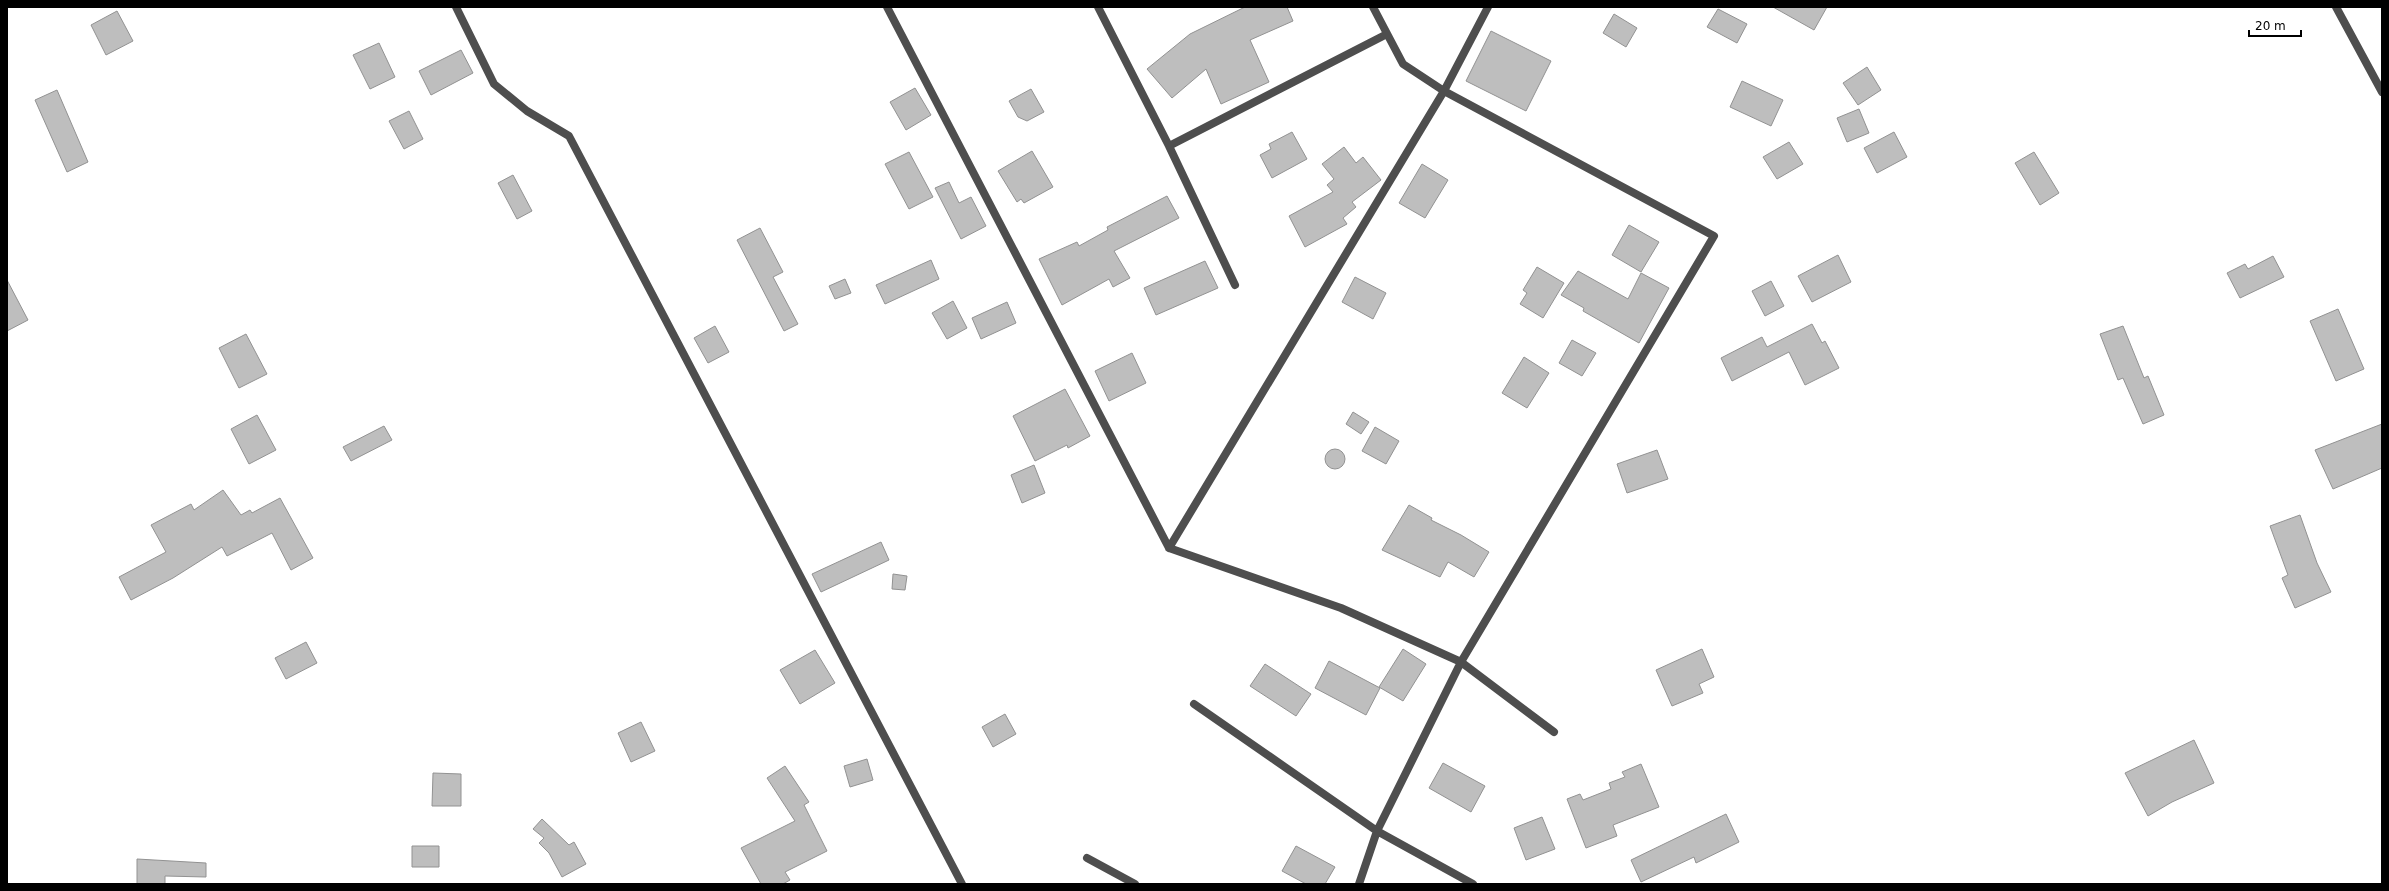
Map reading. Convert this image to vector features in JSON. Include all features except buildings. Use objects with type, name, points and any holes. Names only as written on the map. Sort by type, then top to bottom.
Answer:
[{"type":"street","points":[[456,7],[494,84],[527,111],[569,136],[962,884]]},
{"type":"street","points":[[887,7],[1169,548],[1341,608],[1461,662],[1554,732]]},
{"type":"street","points":[[1098,7],[1169,146],[1235,285]]},
{"type":"street","points":[[1359,884],[1377,831],[1461,662],[1714,236],[1444,91],[1403,64],[1373,7]]},
{"type":"street","points":[[1169,548],[1444,91],[1488,7]]},
{"type":"street","points":[[2336,7],[2382,92]]},
{"type":"street","points":[[1169,146],[1387,34]]},
{"type":"street","points":[[1194,704],[1377,831],[1473,884]]},
{"type":"street","points":[[1088,858],[1135,884]]}]
